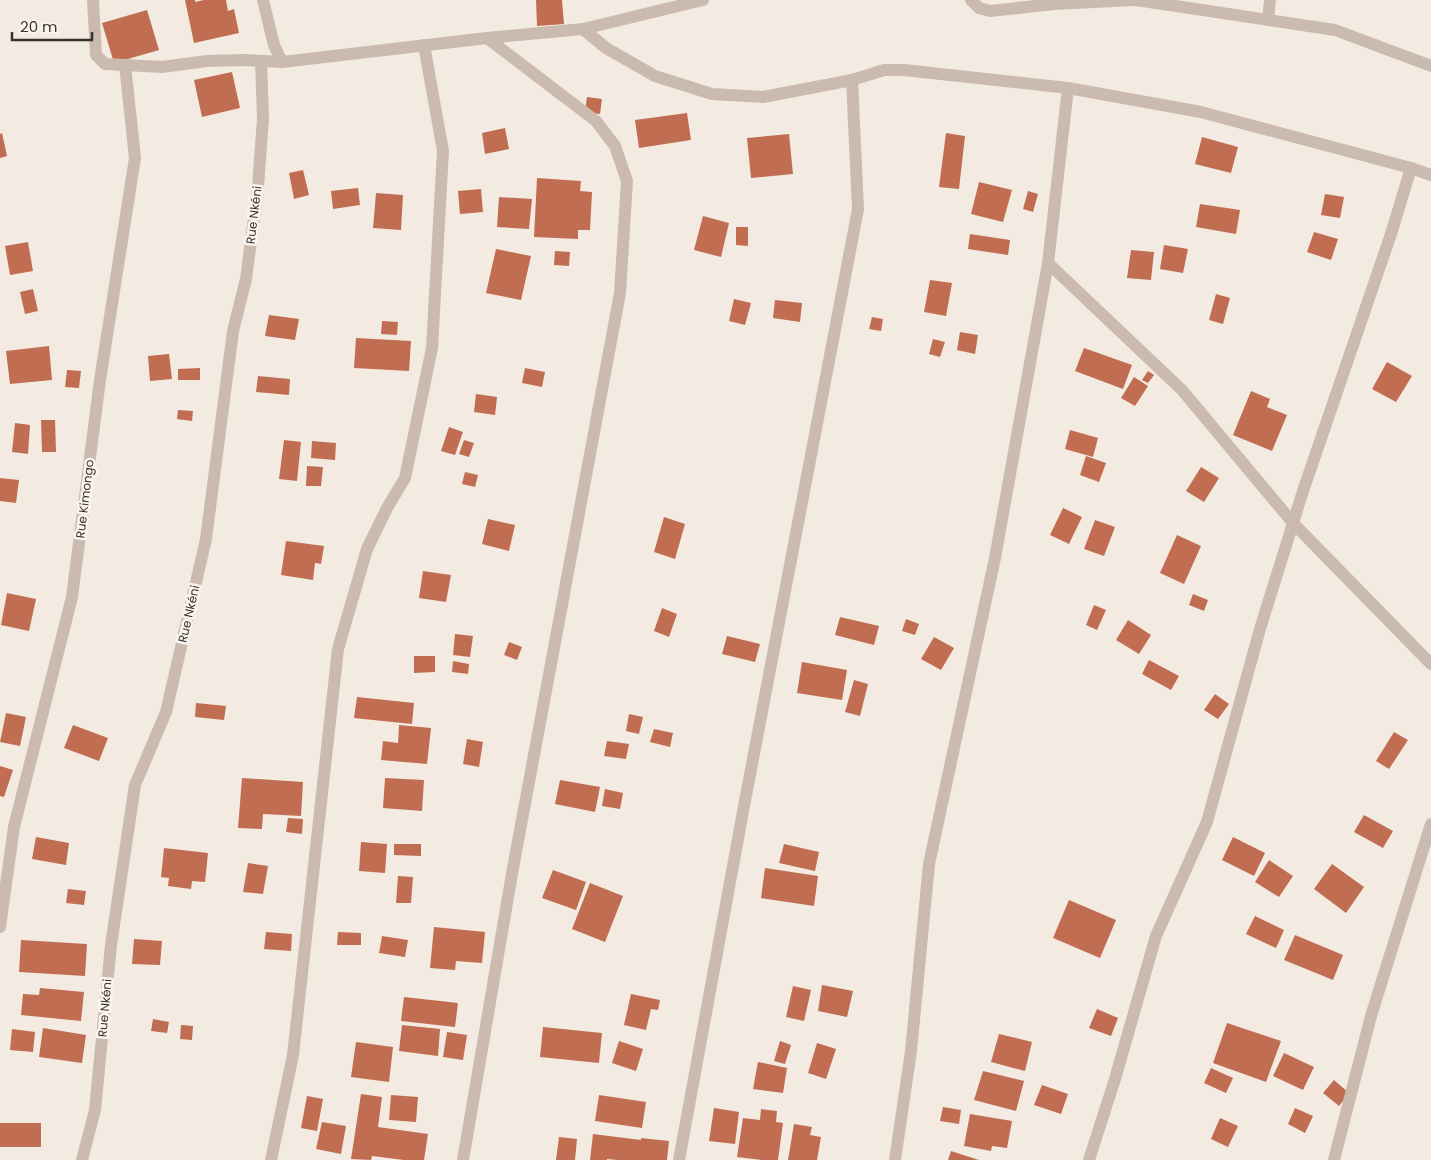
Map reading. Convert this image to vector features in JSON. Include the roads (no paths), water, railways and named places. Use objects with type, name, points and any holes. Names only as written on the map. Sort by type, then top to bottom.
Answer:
[{"type":"street","points":[[93,0],[96,55],[105,64],[162,67],[207,61],[282,62],[487,38],[583,29],[703,0]]},
{"type":"street","points":[[263,0],[274,45],[282,62]]},
{"type":"street","points":[[971,0],[979,8],[990,11],[1054,4],[1135,0],[1335,30],[1431,66]]},
{"type":"street","points":[[1268,20],[1270,0]]},
{"type":"street","points":[[583,29],[606,48],[655,76],[712,94],[763,97],[852,80],[884,70],[904,70],[1068,88],[1201,112],[1431,175]]},
{"type":"street","points":[[464,1160],[513,868],[620,294],[627,181],[614,146],[596,121],[487,38]]},
{"type":"street","points":[[271,1160],[294,1055],[338,649],[367,549],[387,508],[405,478],[432,348],[443,152],[424,45]]},
{"type":"street","name":"Rue Nkéni","points":[[82,1160],[95,1110],[111,945],[135,785],[166,712],[206,538],[233,331],[246,279],[258,187],[263,118],[261,61]]},
{"type":"street","name":"Rue Kimongo","points":[[0,927],[14,827],[72,597],[100,380],[135,158],[125,65]]},
{"type":"street","points":[[680,1160],[744,806],[858,209],[852,80]]},
{"type":"street","points":[[895,1160],[911,1051],[929,864],[995,558],[1048,264],[1068,88]]},
{"type":"street","points":[[1089,1160],[1115,1080],[1156,936],[1207,822],[1260,629],[1293,523],[1391,234],[1411,168]]},
{"type":"street","points":[[1048,264],[1182,390],[1293,523],[1431,664]]},
{"type":"street","points":[[1334,1160],[1371,1016],[1431,824]]}]
